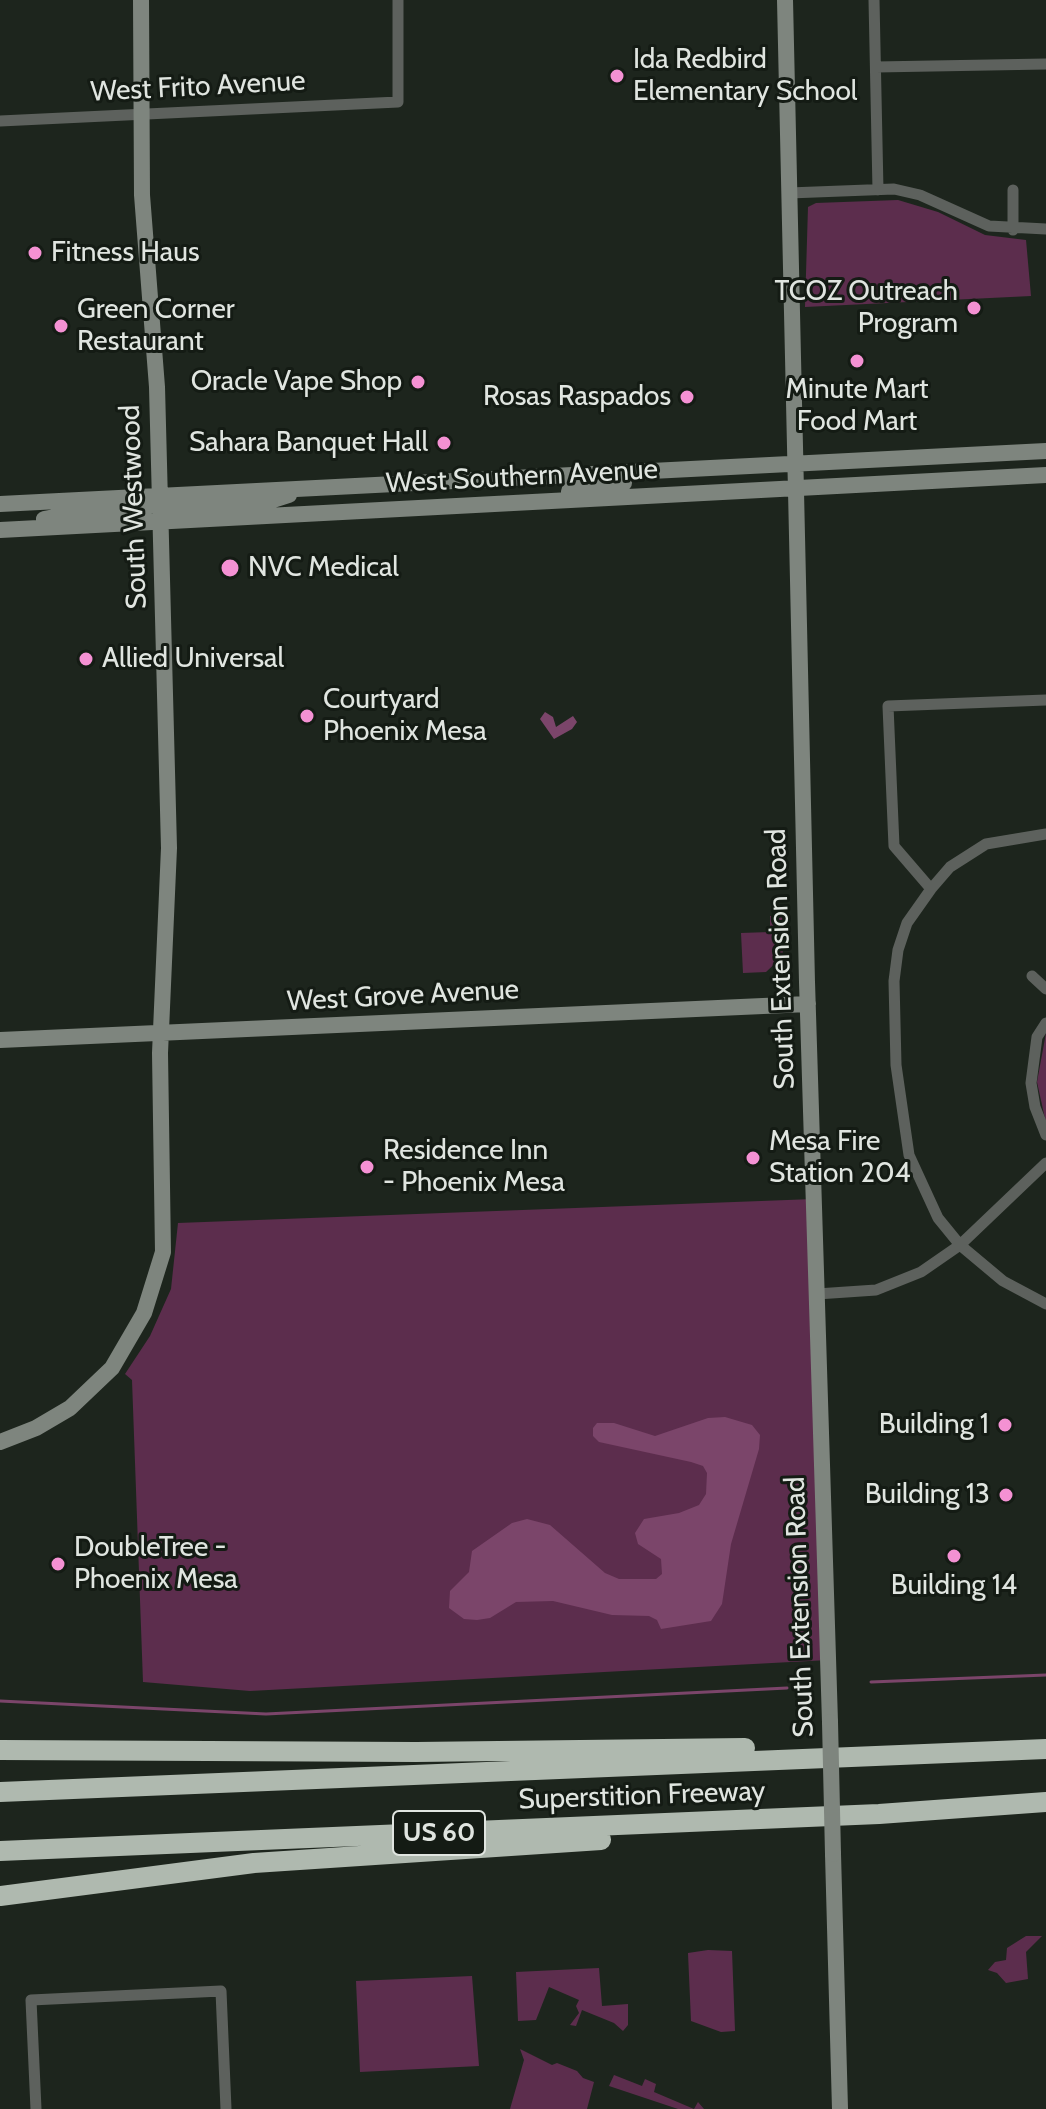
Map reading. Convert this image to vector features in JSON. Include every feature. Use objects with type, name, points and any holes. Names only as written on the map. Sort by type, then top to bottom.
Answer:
[{"type":"highway","points":[[0,1750],[416,1752],[728,1747],[877,1755]]},
{"type":"highway","name":"Superstition Freeway","points":[[0,1792],[1046,1748]]},
{"type":"highway","name":"Superstition Freeway","points":[[0,1851],[879,1814],[1046,1802]]},
{"type":"highway","points":[[0,1896],[254,1863],[416,1849],[709,1835],[879,1814]]},
{"type":"street","name":"South Westwood","points":[[0,1442],[36,1428],[70,1408],[112,1368],[144,1313],[163,1252],[161,1032],[169,856],[153,321],[144,240],[141,0]]},
{"type":"street","name":"West Frito Avenue","points":[[0,121],[398,102],[398,0]]},
{"type":"street","name":"South Extension Road","points":[[785,0],[808,1004],[840,2109]]},
{"type":"street","points":[[874,0],[878,190]]},
{"type":"street","points":[[876,67],[1046,64]]},
{"type":"street","points":[[789,193],[878,190],[920,195],[989,226],[1013,230],[1046,229]]},
{"type":"street","points":[[1013,190],[1013,230]]},
{"type":"street","name":"West Southern Avenue","points":[[0,504],[1046,451]]},
{"type":"street","points":[[569,500],[569,491],[575,486],[620,484],[669,470]]},
{"type":"street","name":"West Southern Avenue","points":[[0,530],[1046,475]]},
{"type":"street","points":[[405,483],[408,508]]},
{"type":"street","points":[[161,520],[174,508],[264,503],[304,488]]},
{"type":"street","points":[[28,528],[46,519],[70,514],[144,510],[160,496]]},
{"type":"street","points":[[931,889],[894,846],[888,706],[1046,700]]},
{"type":"street","points":[[1046,834],[986,844],[950,867],[907,923],[898,950],[894,981],[896,1065],[909,1155],[938,1218],[960,1245],[1003,1281],[1046,1304]]},
{"type":"street","points":[[1032,976],[1046,989]]},
{"type":"street","name":"West Grove Avenue","points":[[0,1040],[808,1004]]},
{"type":"street","points":[[1046,1023],[1037,1037],[1031,1083],[1035,1107],[1046,1135]]},
{"type":"street","points":[[817,1294],[876,1290],[899,1283],[960,1245],[1046,1163]]},
{"type":"street","points":[[36,2109],[31,2000],[221,1991],[226,2109]]},
{"type":"shaded area","points":[[898,200],[938,212],[985,235],[1026,240],[1031,296],[805,307],[808,207],[816,203]]},
{"type":"shaded area","points":[[545,712],[553,717],[556,727],[573,716],[577,722],[572,729],[554,739],[540,719]]},
{"type":"shaded area","points":[[770,916],[782,916],[783,956],[766,972],[743,973],[741,933],[770,932]]},
{"type":"shaded area","points":[[1046,1033],[1046,1123],[1037,1082]]},
{"type":"shaded area","points":[[814,1199],[828,1660],[250,1691],[143,1682],[132,1380],[125,1374],[150,1336],[171,1289],[178,1223]]},
{"type":"shaded area","points":[[725,1417],[752,1425],[760,1435],[759,1449],[731,1544],[722,1604],[711,1621],[661,1629],[657,1620],[649,1616],[612,1615],[553,1601],[516,1602],[490,1618],[477,1620],[464,1619],[449,1608],[450,1591],[469,1572],[472,1551],[512,1523],[527,1519],[550,1525],[605,1573],[619,1579],[656,1579],[662,1574],[661,1559],[638,1544],[635,1533],[644,1519],[679,1513],[699,1505],[706,1494],[707,1473],[703,1466],[691,1462],[599,1442],[593,1436],[593,1428],[597,1423],[614,1423],[655,1436],[708,1418]]},
{"type":"shaded area","points":[[1026,1936],[1042,1936],[1026,1952],[1028,1979],[1006,1983],[997,1973],[988,1970],[995,1962],[1006,1960],[1007,1948]]},
{"type":"shaded area","points":[[732,1951],[735,2031],[721,2032],[691,2021],[688,1953]]},
{"type":"shaded area","points":[[599,1968],[602,2006],[628,2004],[628,2025],[623,2031],[614,2023],[582,2010],[576,2026],[570,2025],[579,2013],[576,2006],[579,2000],[549,1987],[536,2020],[518,2021],[516,1972]]},
{"type":"shaded area","points":[[472,1976],[479,2066],[360,2072],[356,1981]]},
{"type":"shaded area","points":[[520,2049],[552,2065],[557,2063],[577,2071],[583,2078],[594,2082],[587,2109],[510,2109],[524,2060]]},
{"type":"shaded area","points":[[614,2075],[642,2086],[645,2079],[656,2084],[654,2092],[694,2109],[678,2109],[609,2086]]},
{"type":"waterway","points":[[871,1682],[1046,1675]]},
{"type":"waterway","points":[[0,1701],[266,1714],[787,1688]]},
{"type":"place","name":"Ida Redbird Elementary School","points":[[617,76]]},
{"type":"place","name":"Fitness Haus","points":[[35,253]]},
{"type":"place","name":"TCOZ Outreach Program","points":[[974,308]]},
{"type":"place","name":"Green Corner Restaurant","points":[[61,326]]},
{"type":"place","name":"Minute Mart Food Mart","points":[[857,361]]},
{"type":"place","name":"Oracle Vape Shop","points":[[418,382]]},
{"type":"place","name":"Rosas Raspados","points":[[687,397]]},
{"type":"place","name":"Sahara Banquet Hall","points":[[444,443]]},
{"type":"place","name":"NVC Medical","points":[[230,568]]},
{"type":"place","name":"Allied Universal","points":[[86,659]]},
{"type":"place","name":"Courtyard Phoenix Mesa","points":[[307,716]]},
{"type":"place","name":"Mesa Fire Station 204","points":[[753,1158]]},
{"type":"place","name":"Residence Inn - Phoenix Mesa","points":[[367,1167]]},
{"type":"place","name":"Building 1","points":[[1005,1425]]},
{"type":"place","name":"Building 13","points":[[1006,1495]]},
{"type":"place","name":"Building 14","points":[[954,1556]]},
{"type":"place","name":"DoubleTree - Phoenix Mesa","points":[[58,1564]]}]
